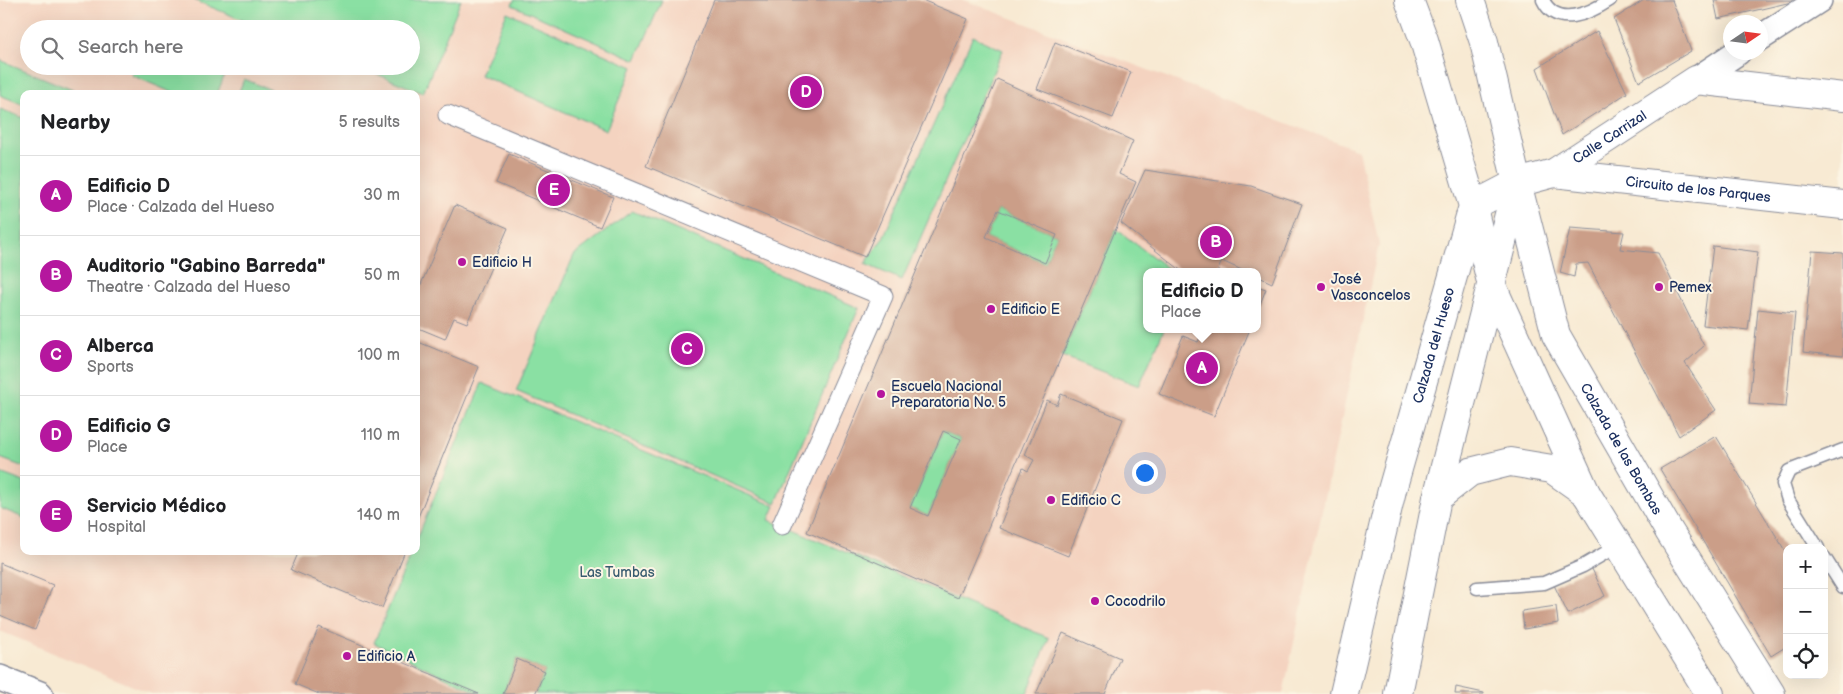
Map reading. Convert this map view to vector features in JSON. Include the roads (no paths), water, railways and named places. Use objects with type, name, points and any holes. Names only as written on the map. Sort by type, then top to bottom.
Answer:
[{"type":"main road","points":[[1409,0],[1424,40],[1472,206],[1492,286],[1586,492],[1710,694]]},
{"type":"main road","points":[[1398,694],[1437,498],[1517,183],[1484,42],[1470,0]]},
{"type":"main road","points":[[1696,80],[1843,97]]},
{"type":"main road","name":"Calle Carrizal","points":[[1472,206],[1517,183],[1554,173],[1696,80]]},
{"type":"main road","name":"Circuito de los Parques","points":[[1554,173],[1843,205]]},
{"type":"main road","name":"Calzada de las Bombas","points":[[1517,183],[1556,334],[1668,531],[1771,694]]},
{"type":"main road","name":"Calzada del Hueso","points":[[1344,694],[1392,490],[1472,206]]},
{"type":"main road","points":[[1437,498],[1470,472],[1510,462],[1552,469],[1586,492]]},
{"type":"street","points":[[1768,33],[1819,0]]},
{"type":"street","name":"Calle Carrizal","points":[[1696,80],[1726,60]]},
{"type":"street","points":[[448,115],[883,296],[782,525]]},
{"type":"street","points":[[0,678],[40,694]]},
{"type":"lane","points":[[1543,0],[1554,14],[1562,18],[1573,17],[1610,0]]},
{"type":"lane","points":[[1816,544],[1788,500],[1784,484],[1789,471],[1843,450]]},
{"type":"lane","points":[[1477,588],[1544,583],[1584,566],[1619,546]]},
{"type":"lane","points":[[1828,563],[1843,587]]},
{"type":"place","name":"Edificio G","points":[[806,92]]},
{"type":"place","name":"Servicio Médico","points":[[554,190]]},
{"type":"place","name":"Auditorio \"Gabino Barreda\"","points":[[1216,242]]},
{"type":"place","name":"Edificio H","points":[[462,262]]},
{"type":"place","name":"José Vasconcelos","points":[[1321,287]]},
{"type":"place","name":"Pemex","points":[[1659,287]]},
{"type":"place","name":"Edificio E","points":[[991,309]]},
{"type":"place","name":"Alberca","points":[[687,349]]},
{"type":"place","name":"Edificio D","points":[[1202,368]]},
{"type":"place","name":"Escuela Nacional Preparatoria No. 5","points":[[881,394]]},
{"type":"place","name":"Edificio C","points":[[1051,500]]},
{"type":"place","name":"Cocodrilo","points":[[1095,601]]},
{"type":"place","name":"Edificio A","points":[[347,656]]},
{"type":"park label","name":"Las Tumbas","points":[[617,572]]}]
